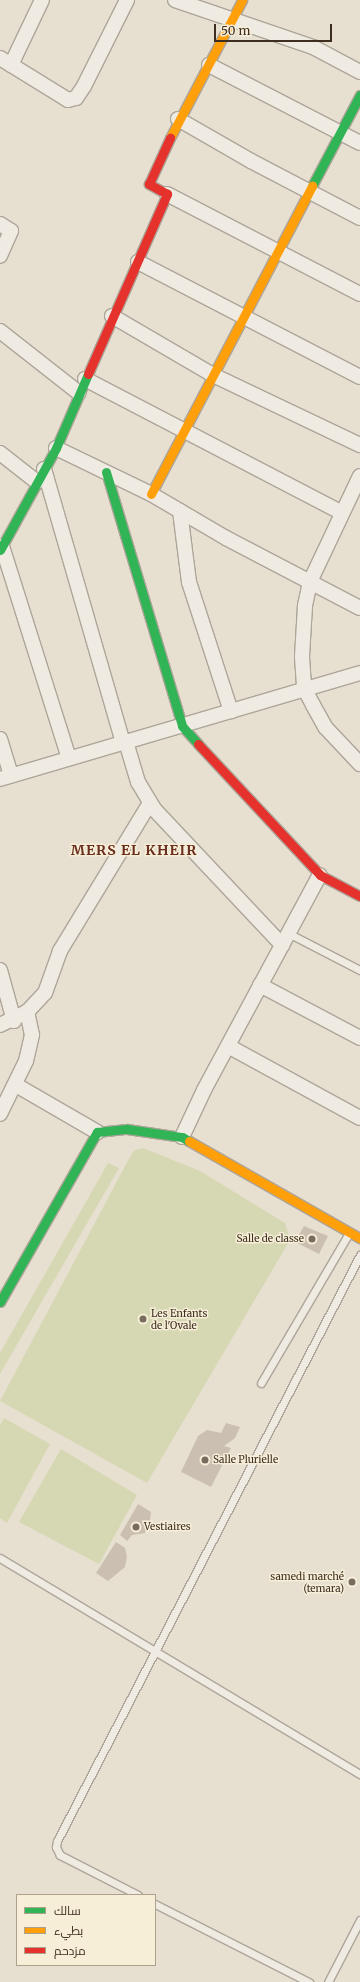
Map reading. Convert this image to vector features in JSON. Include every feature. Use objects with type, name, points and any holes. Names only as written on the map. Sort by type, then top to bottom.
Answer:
[{"type":"street","points":[[42,0],[6,62],[68,100],[76,98],[84,86],[127,0]]},
{"type":"street","points":[[175,0],[313,47],[360,72]]},
{"type":"street","points":[[242,0],[209,65],[178,119],[149,184],[360,294]]},
{"type":"street","points":[[209,65],[360,143]]},
{"type":"street","points":[[151,494],[360,95]]},
{"type":"street","points":[[178,119],[251,161],[311,191],[360,218]]},
{"type":"street","points":[[69,758],[1,548],[56,448],[112,316],[138,262],[167,194]]},
{"type":"street","points":[[0,224],[11,231],[0,256]]},
{"type":"street","points":[[138,262],[243,318],[360,377]]},
{"type":"street","points":[[112,316],[213,375],[360,446]]},
{"type":"street","points":[[0,331],[79,393]]},
{"type":"street","points":[[86,379],[341,512]]},
{"type":"street","points":[[56,448],[151,494],[360,608]]},
{"type":"street","points":[[0,454],[36,482]]},
{"type":"street","points":[[44,469],[125,743],[138,782],[150,803],[285,939]]},
{"type":"street","points":[[106,472],[182,726],[320,875],[360,896]]},
{"type":"street","points":[[360,476],[341,512],[310,582],[303,631],[304,688],[326,728],[360,764]]},
{"type":"street","points":[[180,511],[189,582],[231,711]]},
{"type":"street","points":[[0,739],[6,777],[182,726],[304,688],[360,673]]},
{"type":"street","points":[[0,1025],[14,1021],[27,1012],[45,994],[60,951],[150,803]]},
{"type":"street","points":[[182,1137],[260,985],[320,875]]},
{"type":"street","points":[[0,970],[14,1021]]},
{"type":"street","points":[[260,985],[360,1038]]},
{"type":"street","points":[[0,1114],[26,1061],[32,1035],[27,1012]]},
{"type":"street","points":[[228,1046],[360,1118]]},
{"type":"street","points":[[16,1084],[97,1132],[127,1129],[182,1137],[360,1238]]},
{"type":"street","points":[[1,1298],[97,1132]]},
{"type":"lane","points":[[285,939],[360,970]]},
{"type":"lane","points":[[261,1383],[349,1232]]},
{"type":"lane","points":[[136,1894],[60,1855],[56,1847],[154,1652],[360,1256]]},
{"type":"lane","points":[[0,1558],[154,1652],[360,1774]]},
{"type":"lane","points":[[156,1905],[309,1982]]},
{"type":"lane","points":[[328,1982],[360,1920]]},
{"type":"green space","name":"Les Enfants de l'Ovale","points":[[143,1148],[200,1171],[285,1223],[290,1240],[147,1483],[0,1401],[131,1155],[135,1150]]},
{"type":"green space","points":[[108,1163],[119,1168],[0,1374],[0,1353]]},
{"type":"green space","points":[[4,1418],[50,1444],[7,1523],[0,1518],[0,1425]]},
{"type":"green space","points":[[61,1449],[137,1495],[99,1564],[19,1522]]},
{"type":"building","name":"Salle de classe","points":[[304,1226],[328,1236],[319,1254],[295,1242]]},
{"type":"building","name":"Salle Plurielle","points":[[226,1423],[240,1427],[235,1438],[224,1446],[231,1448],[211,1487],[181,1472],[198,1436],[207,1430],[221,1433]]},
{"type":"building","name":"Vestiaires","points":[[138,1504],[151,1512],[150,1521],[145,1533],[132,1535],[127,1541],[120,1535]]},
{"type":"building","points":[[116,1542],[125,1548],[127,1557],[125,1567],[108,1581],[96,1573]]},
{"type":"traffic: fast","points":[[312,186],[360,95]]},
{"type":"traffic: fast","points":[[0,550],[56,448],[88,374]]},
{"type":"traffic: fast","points":[[106,472],[182,726],[198,744]]},
{"type":"traffic: fast","points":[[0,1302],[97,1132],[127,1129],[182,1137],[189,1141]]},
{"type":"traffic: slow","points":[[170,138],[242,0]]},
{"type":"traffic: slow","points":[[151,494],[312,186]]},
{"type":"traffic: slow","points":[[189,1141],[360,1238]]},
{"type":"traffic: jam","points":[[88,374],[167,194],[149,184],[170,138]]},
{"type":"traffic: jam","points":[[198,744],[320,875],[360,896]]},
{"type":"place","name":"Salle de classe","points":[[312,1239]]},
{"type":"place","name":"Les Enfants de l'Ovale","points":[[143,1319]]},
{"type":"place","name":"Salle Plurielle","points":[[205,1460]]},
{"type":"place","name":"Vestiaires","points":[[136,1527]]},
{"type":"place","name":"samedi marché (temara)","points":[[352,1582]]},
{"type":"district","name":"MERS EL KHEIR","points":[[134,850]]}]
